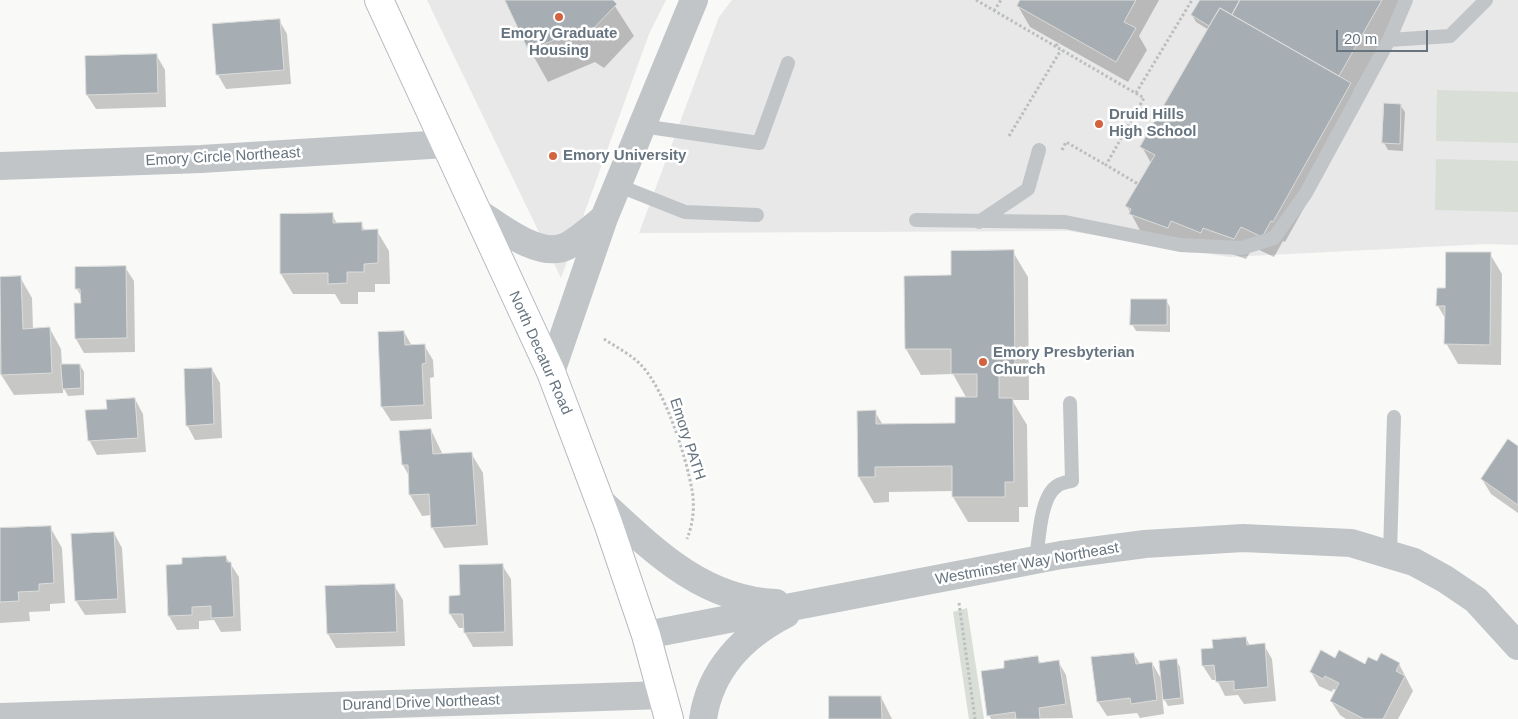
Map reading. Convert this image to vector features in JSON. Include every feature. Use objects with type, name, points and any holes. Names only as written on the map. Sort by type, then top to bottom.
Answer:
[{"type":"main road","name":"North Decatur Road","points":[[380,0],[551,372],[600,501],[646,636],[666,707]]},
{"type":"street","points":[[551,372],[604,218],[694,0]]},
{"type":"street","name":"Emory Circle Northeast","points":[[0,166],[200,159],[446,144]]},
{"type":"street","points":[[477,212],[536,248],[551,249],[565,248],[604,218]]},
{"type":"street","name":"Westminster Way Northeast","points":[[600,501],[675,567],[695,580],[754,602],[804,604]]},
{"type":"street","name":"Westminster Way Northeast","points":[[646,636],[1036,560],[1145,544],[1243,538],[1351,543],[1390,553],[1414,562],[1445,578],[1476,600],[1518,646]]},
{"type":"street","name":"Westminster Way Northeast","points":[[702,719],[706,698],[724,666],[741,644],[760,627],[804,604]]},
{"type":"street","name":"Durand Drive Northeast","points":[[0,718],[666,707]]},
{"type":"lane","points":[[916,220],[1065,222],[1180,244],[1242,248],[1274,238],[1306,192],[1389,40],[1406,0]]},
{"type":"lane","points":[[1389,40],[1450,36],[1486,0]]},
{"type":"lane","points":[[642,126],[759,143],[788,63]]},
{"type":"lane","points":[[979,222],[1028,189],[1038,150]]},
{"type":"lane","points":[[617,185],[685,212],[757,215]]},
{"type":"lane","points":[[1036,560],[1044,508],[1048,496],[1057,486],[1072,481],[1070,403]]},
{"type":"lane","points":[[1390,553],[1394,417]]},
{"type":"path","points":[[976,0],[1144,98],[1106,165]]},
{"type":"path","points":[[994,11],[1000,0]]},
{"type":"path","points":[[1136,93],[1192,0]]},
{"type":"path","points":[[1056,46],[1064,34]]},
{"type":"path","points":[[1009,136],[1061,50]]},
{"type":"path","points":[[1077,148],[1138,184]]},
{"type":"path","name":"Emory PATH","points":[[604,339],[641,365],[658,389],[684,456],[692,492],[692,526],[675,567]]},
{"type":"path","points":[[955,576],[975,719]]},
{"type":"shaded area","name":"Emory University","points":[[427,0],[666,0],[649,34],[561,278]]},
{"type":"shaded area","name":"Druid Hills High School","points":[[732,0],[1518,0],[1518,245],[1486,244],[1229,257],[1069,231],[639,233],[719,17]]},
{"type":"shaded area","points":[[1437,90],[1518,92],[1518,143],[1436,141]]},
{"type":"shaded area","points":[[1436,159],[1518,161],[1518,212],[1435,210]]},
{"type":"shaded area","points":[[967,608],[984,719],[969,719],[953,612]]},
{"type":"building","name":"Emory Graduate Housing","points":[[505,0],[613,0],[617,4],[585,37],[576,30],[529,51]]},
{"type":"building","points":[[1020,0],[1136,0],[1124,22],[1136,28],[1116,62],[1017,6]]},
{"type":"building","points":[[1200,0],[1240,0],[1232,15],[1220,8],[1209,26],[1191,15]]},
{"type":"building","points":[[1240,0],[1382,0],[1339,76],[1232,15]]},
{"type":"building","points":[[1220,8],[1351,83],[1273,222],[1271,221],[1262,237],[1241,227],[1234,239],[1203,228],[1201,233],[1171,221],[1168,228],[1129,214],[1131,209],[1125,206],[1155,155],[1140,147]]},
{"type":"building","points":[[280,19],[284,70],[216,75],[212,24]]},
{"type":"building","points":[[157,54],[158,93],[86,95],[85,56]]},
{"type":"building","points":[[1384,103],[1401,104],[1400,144],[1382,143]]},
{"type":"building","points":[[333,213],[333,223],[362,222],[362,230],[378,229],[378,263],[364,264],[364,272],[347,272],[347,283],[328,284],[328,273],[280,274],[280,214]]},
{"type":"building","name":"Emory Presbyterian Church","points":[[1014,250],[1015,375],[999,375],[999,398],[1013,398],[1014,482],[1005,482],[1005,497],[952,497],[952,466],[875,467],[875,477],[858,477],[857,411],[876,410],[876,424],[955,423],[955,397],[977,397],[977,374],[951,374],[951,349],[905,349],[904,276],[951,275],[951,251]]},
{"type":"building","points":[[1446,252],[1491,252],[1490,345],[1444,344],[1445,306],[1436,306],[1437,288],[1445,288]]},
{"type":"building","points":[[126,266],[127,338],[75,339],[74,303],[81,303],[80,289],[75,289],[75,267]]},
{"type":"building","points":[[21,276],[23,329],[50,327],[52,373],[1,375],[0,277]]},
{"type":"building","points":[[1131,299],[1167,299],[1167,325],[1130,325]]},
{"type":"building","points":[[404,331],[405,345],[425,344],[426,363],[422,364],[424,405],[381,407],[378,332]]},
{"type":"building","points":[[61,364],[80,364],[81,388],[63,389]]},
{"type":"building","points":[[212,368],[214,424],[186,426],[184,369]]},
{"type":"building","points":[[135,398],[138,438],[88,441],[85,410],[107,409],[106,400]]},
{"type":"building","points":[[431,429],[433,454],[472,452],[477,525],[431,528],[429,494],[409,495],[408,465],[402,465],[399,431]]},
{"type":"building","points":[[1508,439],[1518,446],[1518,505],[1481,479]]},
{"type":"building","points":[[51,526],[54,583],[39,584],[39,591],[18,592],[19,601],[0,602],[0,528]]},
{"type":"building","points":[[114,532],[118,599],[75,601],[71,534]]},
{"type":"building","points":[[226,556],[227,562],[231,562],[234,617],[211,618],[211,606],[192,607],[192,615],[168,616],[166,565],[182,564],[182,558]]},
{"type":"building","points":[[503,564],[505,632],[464,633],[463,614],[449,614],[449,596],[460,595],[459,565]]},
{"type":"building","points":[[395,584],[397,632],[327,634],[325,586]]},
{"type":"building","points":[[1246,637],[1247,645],[1265,643],[1268,687],[1234,690],[1234,681],[1216,682],[1214,665],[1202,666],[1201,649],[1213,648],[1212,640]]},
{"type":"building","points":[[1321,650],[1335,658],[1339,650],[1365,664],[1368,657],[1377,661],[1381,653],[1400,663],[1396,671],[1405,676],[1383,719],[1364,719],[1330,701],[1339,683],[1325,676],[1323,679],[1310,672]]},
{"type":"building","points":[[1134,653],[1136,664],[1152,662],[1157,700],[1131,704],[1130,698],[1097,702],[1091,657]]},
{"type":"building","points":[[1038,656],[1039,663],[1059,660],[1066,704],[1039,708],[1040,719],[1016,719],[1015,712],[987,716],[981,671],[1004,668],[1004,661]]},
{"type":"building","points":[[1177,659],[1181,698],[1163,700],[1159,661]]},
{"type":"building","points":[[829,696],[881,696],[882,719],[829,719]]},
{"type":"place","name":"Emory Graduate Housing","points":[[559,17]]},
{"type":"place","name":"Druid Hills High School","points":[[1099,124]]},
{"type":"place","name":"Emory University","points":[[553,156]]},
{"type":"place","name":"Emory Presbyterian Church","points":[[983,362]]}]
